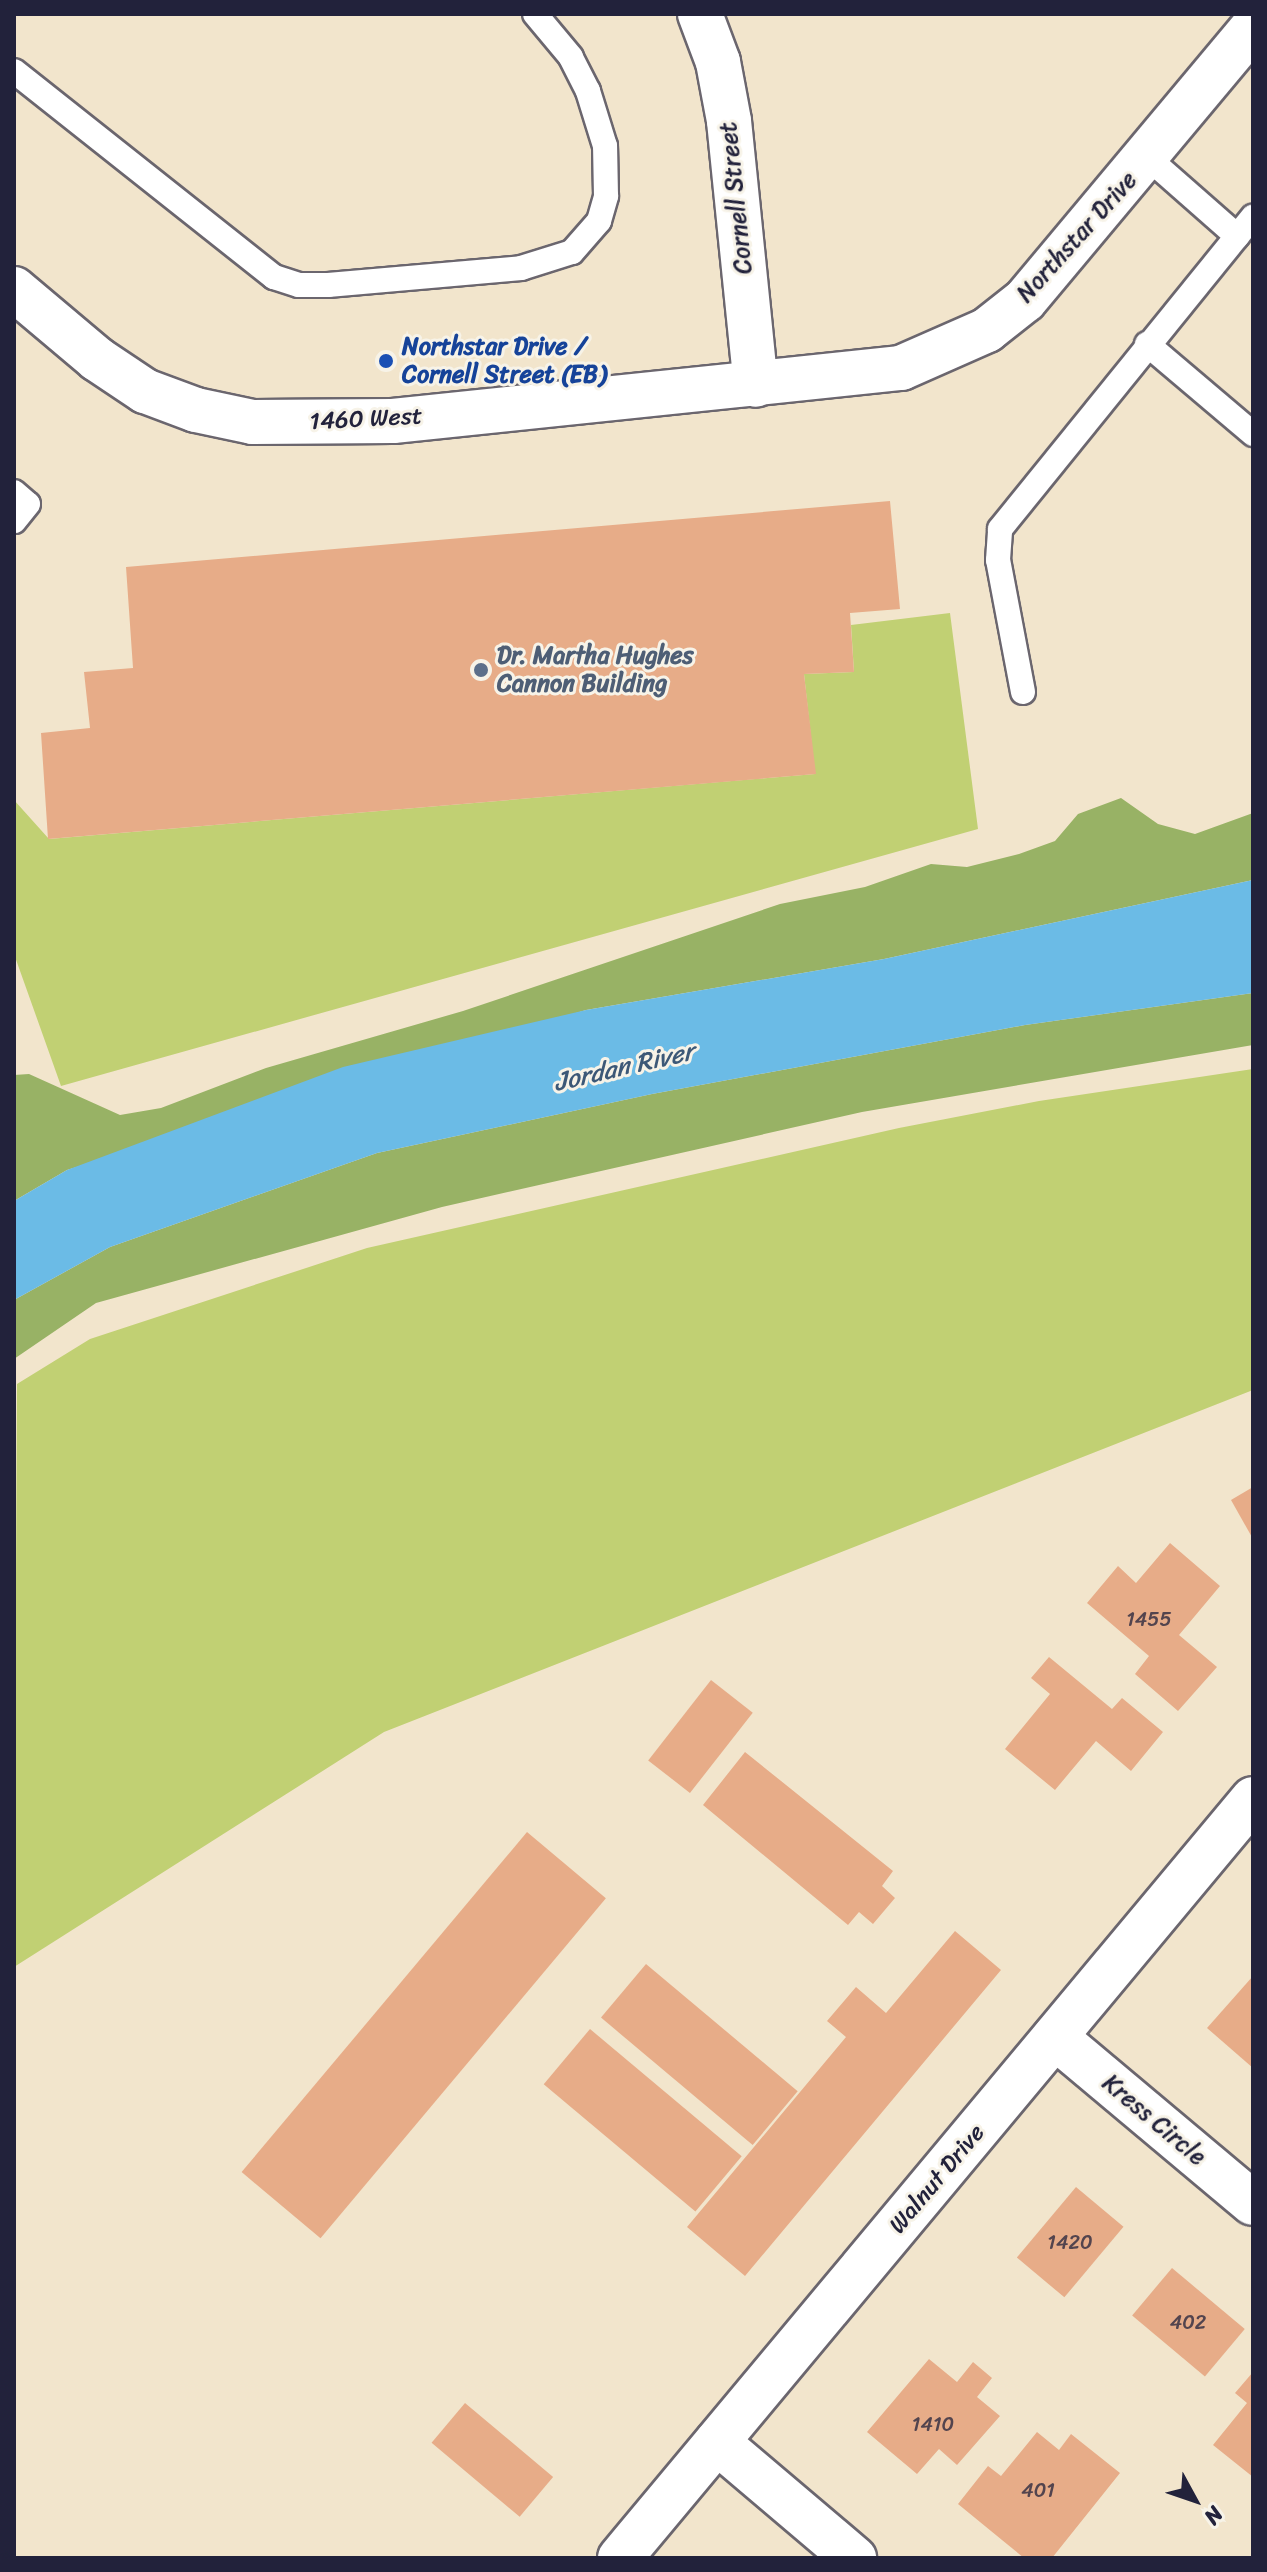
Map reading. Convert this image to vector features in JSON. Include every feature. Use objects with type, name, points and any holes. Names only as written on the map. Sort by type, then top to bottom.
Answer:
[{"type":"street","name":"Cornell Street","points":[[700,14],[718,62],[729,121],[756,385]]},
{"type":"street","name":"Northstar Drive","points":[[756,385],[901,368],[987,330],[1057,266],[1253,27]]},
{"type":"street","name":"1460 West","points":[[14,289],[97,359],[145,391],[196,410],[253,422],[393,421],[756,385]]},
{"type":"street","name":"Walnut Drive","points":[[620,2558],[1253,1799]]},
{"type":"street","name":"Kress Circle","points":[[1055,2037],[1253,2203]]},
{"type":"street","points":[[717,2442],[854,2558]]},
{"type":"lane","points":[[14,71],[274,277],[299,285],[328,285],[521,268],[572,252],[599,221],[606,196],[605,146],[588,91],[571,57],[535,14]]},
{"type":"lane","points":[[1147,157],[1237,236]]},
{"type":"lane","points":[[1023,692],[998,560],[1000,529],[1253,217]]},
{"type":"lane","points":[[1147,344],[1253,434]]},
{"type":"lane","points":[[14,492],[28,504],[14,521]]},
{"type":"green space","points":[[950,613],[978,829],[61,1086],[14,954],[14,800],[49,839],[815,774],[804,674],[854,672],[851,625]]},
{"type":"green space","points":[[1121,798],[1158,824],[1195,834],[1253,813],[1253,880],[884,959],[586,1010],[67,1170],[14,1201],[14,1075],[29,1074],[120,1115],[161,1108],[266,1068],[463,1011],[780,904],[865,887],[931,864],[967,867],[1019,854],[1055,841],[1078,814]]},
{"type":"green space","points":[[1253,993],[1253,1045],[862,1112],[442,1207],[96,1303],[14,1359],[14,1300],[110,1247],[377,1153],[652,1094],[1025,1025]]},
{"type":"green space","points":[[1253,1069],[1253,1390],[384,1732],[14,1967],[17,1384],[90,1339],[367,1248],[899,1128],[1039,1101]]},
{"type":"water","name":"Jordan River","points":[[1253,880],[1253,993],[1025,1025],[652,1094],[377,1153],[110,1247],[14,1300],[14,1201],[67,1170],[343,1067],[586,1010],[884,959]]},
{"type":"building","name":"Dr. Martha Hughes Cannon Building","points":[[890,501],[900,609],[850,613],[854,672],[804,674],[816,774],[48,839],[41,733],[90,728],[84,672],[133,668],[126,567]]},
{"type":"building","points":[[1253,1487],[1253,1539],[1231,1500]]},
{"type":"building","points":[[1170,1543],[1220,1586],[1179,1635],[1217,1667],[1178,1711],[1135,1674],[1149,1656],[1087,1603],[1118,1566],[1136,1583]]},
{"type":"building","points":[[1049,1657],[1112,1709],[1122,1698],[1163,1732],[1131,1771],[1096,1741],[1055,1790],[1005,1749],[1050,1694],[1031,1678]]},
{"type":"building","points":[[711,1680],[753,1713],[690,1793],[648,1760]]},
{"type":"building","points":[[745,1752],[893,1871],[882,1886],[895,1898],[873,1924],[859,1912],[848,1925],[703,1805]]},
{"type":"building","points":[[527,1832],[606,1898],[321,2238],[242,2172]]},
{"type":"building","points":[[955,1931],[1001,1970],[745,2276],[687,2227],[846,2037],[827,2021],[856,1987],[886,2013]]},
{"type":"building","points":[[646,1964],[798,2091],[753,2145],[601,2018]]},
{"type":"building","points":[[1253,1976],[1253,2068],[1207,2028]]},
{"type":"building","points":[[590,2029],[742,2156],[695,2211],[544,2084]]},
{"type":"building","points":[[1076,2187],[1123,2227],[1064,2297],[1017,2257]]},
{"type":"building","points":[[1172,2268],[1245,2329],[1205,2377],[1132,2315]]},
{"type":"building","points":[[929,2359],[957,2382],[973,2362],[992,2378],[977,2397],[1000,2416],[957,2465],[939,2449],[917,2474],[867,2432]]},
{"type":"building","points":[[1253,2372],[1253,2477],[1213,2445],[1247,2403],[1235,2393]]},
{"type":"building","points":[[465,2403],[553,2477],[520,2517],[432,2443]]},
{"type":"building","points":[[1037,2432],[1059,2450],[1071,2434],[1120,2473],[1052,2558],[1024,2558],[958,2504],[988,2466],[1001,2476]]},
{"type":"place","name":"Northstar Drive / Cornell Street (EB)","points":[[386,361]]},
{"type":"place","name":"Dr. Martha Hughes Cannon Building","points":[[481,670]]}]
